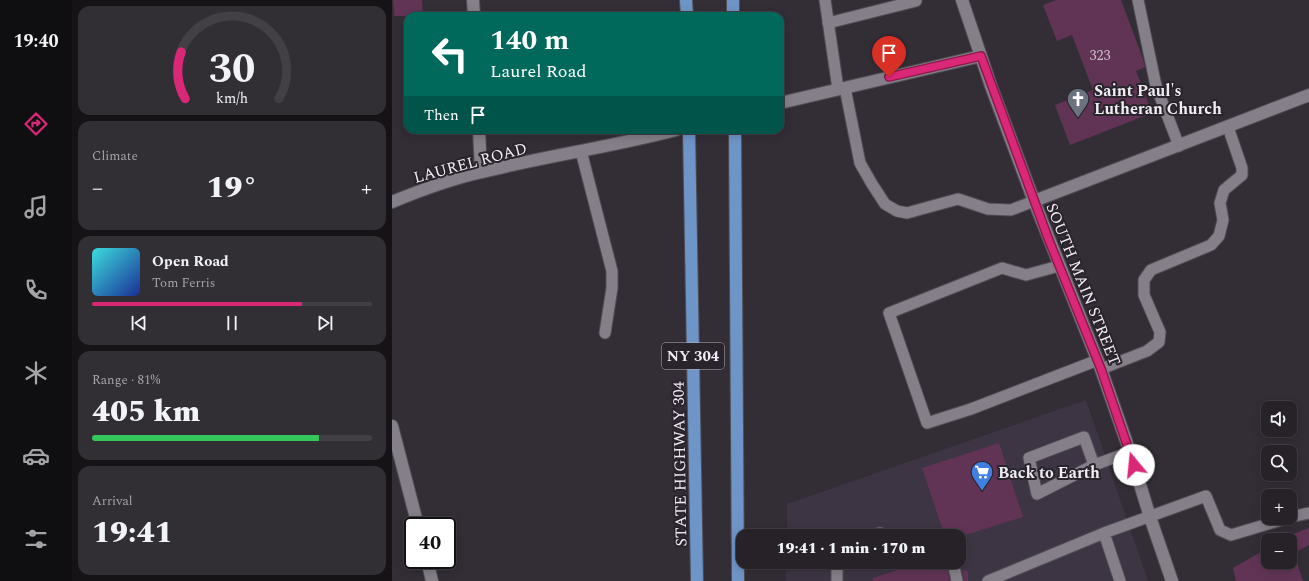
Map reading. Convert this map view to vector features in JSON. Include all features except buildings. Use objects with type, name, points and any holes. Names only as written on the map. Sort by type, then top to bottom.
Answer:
[{"type":"main road","points":[[686,0],[687,12]]},
{"type":"main road","points":[[733,0],[733,12]]},
{"type":"main road","name":"STATE HIGHWAY 304","points":[[689,134],[697,581]]},
{"type":"main road","name":"NY 304","points":[[735,134],[738,581]]},
{"type":"street","points":[[473,0],[474,12]]},
{"type":"street","name":"SOUTH MAIN STREET","points":[[962,0],[1034,201],[1099,364],[1130,452],[1172,581]]},
{"type":"street","points":[[784,102],[981,56]]},
{"type":"street","points":[[1034,201],[1156,153],[1179,146],[1228,127],[1309,94]]},
{"type":"street","points":[[479,134],[480,172]]},
{"type":"street","name":"LAUREL ROAD","points":[[392,202],[442,183],[480,172],[659,134]]},
{"type":"street","points":[[392,426],[416,517]]},
{"type":"street","points":[[429,569],[432,581]]},
{"type":"lane","points":[[825,0],[828,24],[860,163],[885,204],[897,212],[907,213],[958,199],[988,209],[1011,210],[1034,201]]},
{"type":"lane","points":[[1138,0],[1156,86],[1179,146]]},
{"type":"lane","points":[[828,24],[916,1]]},
{"type":"lane","points":[[1059,266],[1026,275],[1002,268],[889,313],[927,423],[1099,364],[1147,351],[1159,342],[1160,332],[1144,295],[1144,280],[1151,270],[1210,245],[1219,236],[1223,220],[1220,203],[1224,190],[1242,175],[1242,168],[1228,127]]},
{"type":"lane","points":[[582,151],[612,271],[612,288],[605,333]]},
{"type":"lane","points":[[1094,465],[1084,436],[1029,458],[1037,494],[1094,465],[1130,452]]},
{"type":"lane","points":[[988,581],[1104,533],[1206,496],[1220,530],[1231,535],[1265,525]]},
{"type":"lane","points":[[1297,516],[1309,513]]},
{"type":"lane","points":[[1104,533],[1120,581]]},
{"type":"lane","points":[[837,569],[838,581]]},
{"type":"lane","points":[[955,569],[958,581]]},
{"type":"shaded area","points":[[1086,400],[1148,581],[786,581],[786,569],[966,569],[966,529],[787,529],[787,504]]},
{"type":"place","name":"Saint Paul's Lutheran Church","points":[[1078,118]]},
{"type":"place","name":"Back to Earth","points":[[982,492]]},
{"type":"route","points":[[889,77],[981,56],[1048,238],[1101,369],[1134,465]]}]
